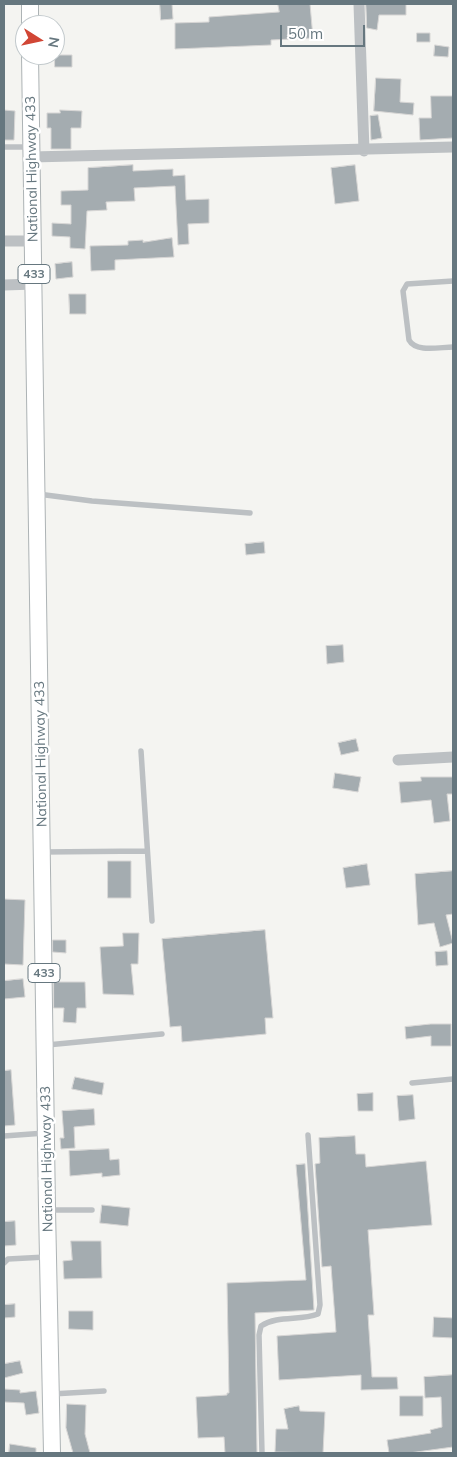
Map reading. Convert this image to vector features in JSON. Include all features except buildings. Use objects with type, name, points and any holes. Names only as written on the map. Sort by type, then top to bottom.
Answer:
[{"type":"main road","name":"National Highway 433","points":[[30,65],[52,1453]]},
{"type":"street","points":[[359,4],[364,151]]},
{"type":"street","points":[[31,152],[364,151],[453,147]]},
{"type":"street","points":[[4,241],[34,241]]},
{"type":"street","points":[[4,285],[34,284]]},
{"type":"street","points":[[398,760],[453,757]]},
{"type":"lane","points":[[4,147],[31,152]]},
{"type":"lane","points":[[453,281],[407,284],[403,291],[408,340],[411,344],[419,347],[453,346]]},
{"type":"lane","points":[[36,493],[92,501],[250,513]]},
{"type":"lane","points":[[141,751],[152,921]]},
{"type":"lane","points":[[42,852],[147,850]]},
{"type":"lane","points":[[46,1045],[162,1034]]},
{"type":"lane","points":[[412,1083],[453,1079]]},
{"type":"lane","points":[[4,1136],[47,1133]]},
{"type":"lane","points":[[262,1453],[259,1335],[261,1326],[270,1320],[310,1317],[318,1314],[320,1305],[308,1135]]},
{"type":"lane","points":[[47,1210],[92,1210]]},
{"type":"lane","points":[[4,1263],[8,1259],[48,1257]]},
{"type":"lane","points":[[52,1394],[104,1391]]}]
